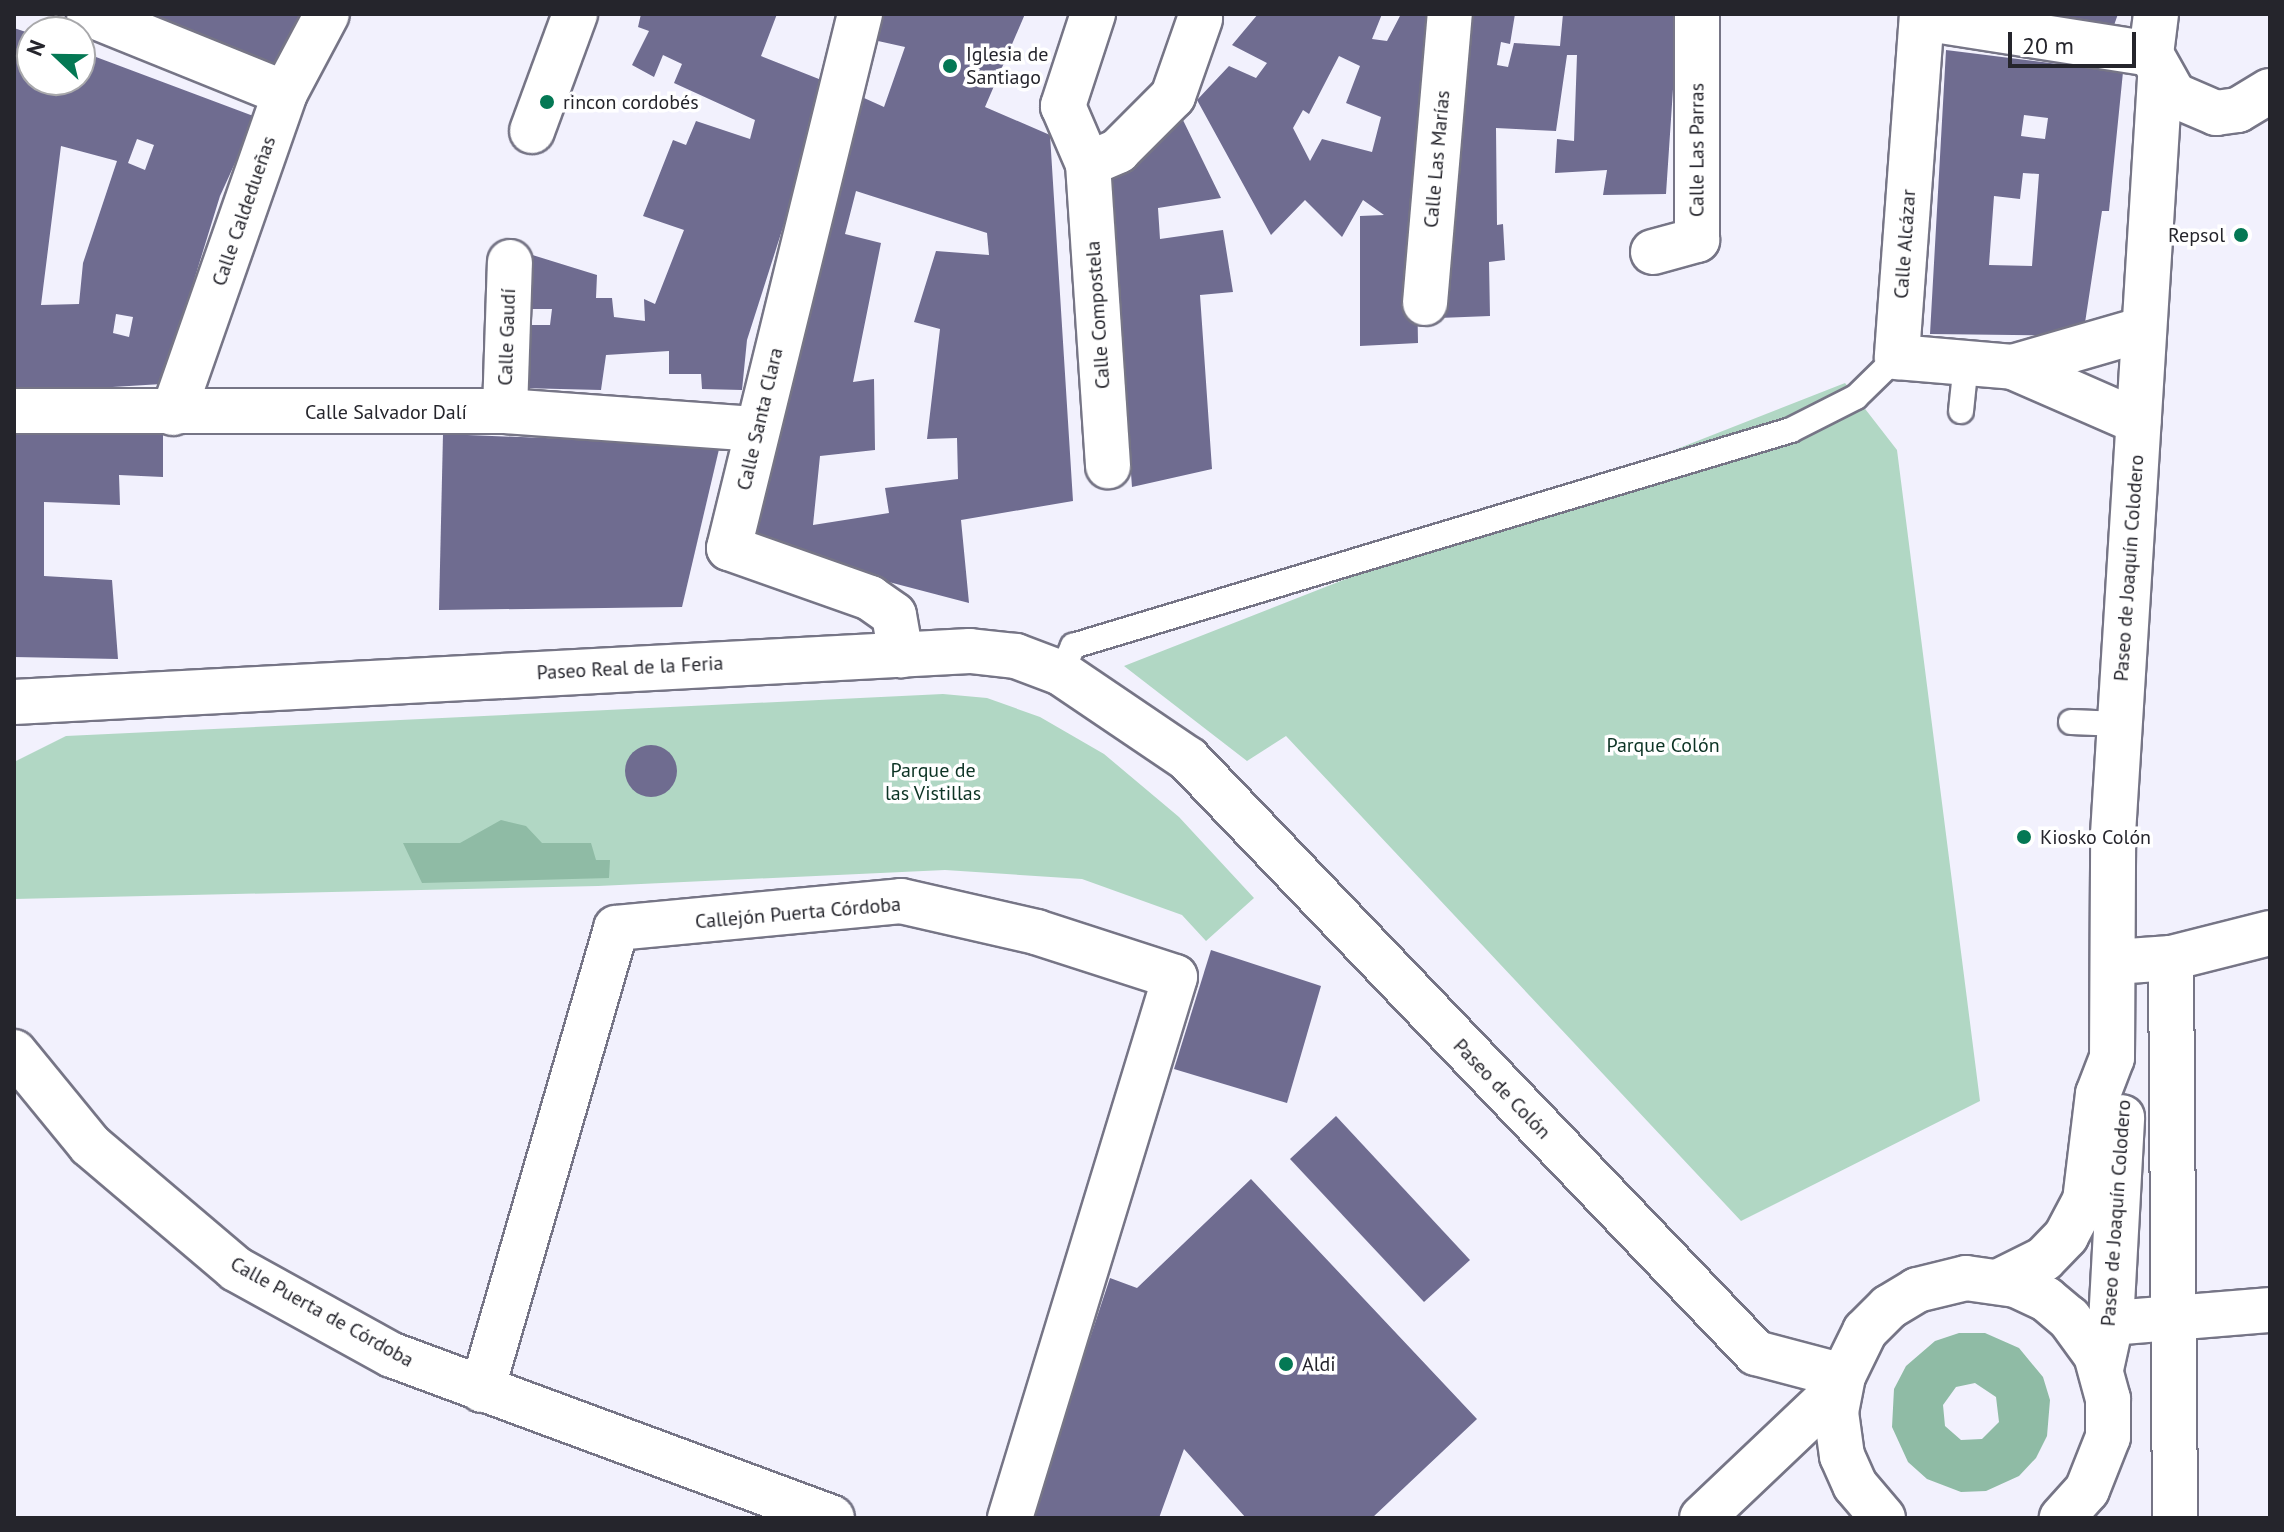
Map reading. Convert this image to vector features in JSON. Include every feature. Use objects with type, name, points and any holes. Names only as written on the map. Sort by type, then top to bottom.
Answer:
[{"type":"street","points":[[89,14],[285,93]]},
{"type":"street","name":"Calle Caldedueñas","points":[[173,413],[285,93],[327,14]]},
{"type":"street","points":[[532,131],[575,14]]},
{"type":"street","name":"Calle Santa Clara","points":[[860,14],[842,77],[729,548],[870,598],[894,615],[901,655]]},
{"type":"street","name":"Calle Compostela","points":[[1093,14],[1063,106],[1088,164],[1108,466]]},
{"type":"street","name":"Calle Las Marías","points":[[1425,303],[1450,14]]},
{"type":"street","name":"Calle Las Parras","points":[[1653,252],[1697,240],[1697,14]]},
{"type":"street","points":[[1088,164],[1118,151],[1173,96],[1201,16]]},
{"type":"street","points":[[1922,16],[2155,49],[2193,107],[2216,113],[2238,110],[2270,91]]},
{"type":"street","name":"Calle Alcázar","points":[[1897,357],[1922,16]]},
{"type":"street","name":"Paseo de Joaquín Colodero","points":[[2000,1281],[2044,1259],[2066,1236],[2085,1201],[2098,1094],[2112,1058],[2120,724],[2144,329],[2155,49]]},
{"type":"street","name":"Calle Gaudí","points":[[505,411],[510,262]]},
{"type":"street","points":[[2013,367],[2144,329]]},
{"type":"street","points":[[1897,357],[2013,367],[2139,422]]},
{"type":"street","name":"Calle Salvador Dalí","points":[[14,411],[505,411],[757,429]]},
{"type":"street","name":"Paseo Real de la Feria","points":[[23,711],[901,655],[1016,656],[1061,673],[1188,759]]},
{"type":"street","name":"Paseo de Colón","points":[[1188,759],[1756,1353],[1841,1382]]},
{"type":"street","name":"Callejón Puerta Córdoba","points":[[482,1390],[616,928],[901,901],[1036,932],[1175,977],[1010,1518]]},
{"type":"street","points":[[2114,962],[2171,958],[2270,933]]},
{"type":"street","points":[[2171,958],[2175,1518]]},
{"type":"street","name":"Calle Puerta de Córdoba","points":[[14,1052],[90,1145],[236,1269],[392,1355],[832,1518]]},
{"type":"street","name":"Paseo de Joaquín Colodero","points":[[2101,1369],[2111,1323],[2124,1085],[2112,1058]]},
{"type":"street","points":[[1702,1518],[1841,1382],[1865,1331],[1903,1297],[1950,1280],[2000,1281],[2058,1308],[2088,1341],[2101,1369],[2108,1437],[2074,1512]]},
{"type":"street","points":[[2111,1323],[2270,1310]]},
{"type":"street","points":[[1841,1382],[1842,1456],[1855,1485],[1883,1518]]},
{"type":"lane","points":[[1061,673],[1073,646],[1791,430],[1856,397],[1897,357]]},
{"type":"lane","points":[[1961,411],[1966,363]]},
{"type":"lane","points":[[2071,722],[2120,724]]},
{"type":"green space","name":"Parque Colón","points":[[1845,383],[1897,450],[1980,1101],[1741,1221],[1286,736],[1247,761],[1124,666]]},
{"type":"green space","name":"Parque de las Vistillas","points":[[943,694],[987,698],[1040,717],[1104,754],[1179,817],[1254,898],[1206,941],[1182,915],[1082,879],[945,870],[598,886],[14,899],[14,762],[66,736]]},
{"type":"shaded area","points":[[501,820],[526,826],[542,843],[591,843],[596,860],[610,860],[609,878],[422,883],[403,843],[460,843]]},
{"type":"shaded area","points":[[1959,1333],[1985,1333],[2019,1348],[2043,1377],[2050,1400],[2047,1436],[2036,1458],[2019,1476],[1986,1491],[1961,1492],[1927,1479],[1908,1462],[1892,1427],[1894,1389],[1906,1366],[1935,1341]],"holes":[[[1975,1383],[1996,1397],[1999,1422],[1982,1439],[1961,1440],[1945,1426],[1943,1405],[1956,1387]]]},
{"type":"building","points":[[132,14],[306,14],[278,70]]},
{"type":"building","points":[[641,14],[777,14],[761,56],[829,83],[747,340],[742,390],[702,389],[701,374],[669,374],[669,351],[606,355],[601,390],[520,388],[525,325],[550,325],[552,309],[527,309],[526,253],[597,275],[596,298],[612,298],[614,317],[645,321],[644,299],[655,304],[684,230],[643,216],[673,140],[686,145],[696,121],[750,139],[755,120],[674,83],[682,64],[663,55],[654,77],[632,65],[649,31],[638,27]]},
{"type":"building","points":[[876,14],[1025,14],[985,107],[1050,135],[1073,501],[961,520],[969,603],[755,547],[749,536],[853,93],[884,107],[905,47],[869,39]],"holes":[[[856,191],[987,233],[989,255],[936,251],[914,322],[940,329],[927,439],[957,438],[958,479],[885,488],[889,513],[813,525],[820,456],[875,450],[874,379],[853,382],[881,243],[845,234]]]},
{"type":"building","points":[[1258,14],[1382,14],[1372,39],[1387,41],[1401,14],[1443,14],[1417,283],[1418,343],[1360,346],[1360,216],[1384,215],[1363,200],[1342,237],[1305,200],[1271,235],[1197,100],[1229,66],[1256,78],[1267,63],[1232,45]],"holes":[[[1339,56],[1360,66],[1346,103],[1381,117],[1372,152],[1322,139],[1310,161],[1293,128],[1303,110],[1309,114]]]},
{"type":"building","points":[[1460,14],[1515,14],[1510,44],[1501,42],[1497,65],[1508,67],[1514,43],[1560,46],[1563,14],[1678,14],[1666,194],[1603,195],[1607,170],[1555,173],[1557,139],[1574,141],[1577,55],[1567,55],[1556,131],[1496,128],[1497,225],[1503,224],[1505,260],[1489,262],[1490,316],[1439,318]]},
{"type":"building","points":[[2024,14],[2118,14],[2108,42]]},
{"type":"building","points":[[14,28],[16,96],[96,96],[96,57],[256,117],[220,196],[162,384],[14,393]],"holes":[[[137,139],[154,145],[145,170],[128,163]],[[61,146],[117,161],[83,263],[79,304],[41,305]],[[116,314],[133,317],[129,337],[113,333]]]},
{"type":"building","points":[[1946,50],[2123,72],[2109,211],[2102,211],[2083,336],[1930,334]],"holes":[[[2024,115],[2048,118],[2045,139],[2021,136]],[[2023,173],[2039,174],[2032,266],[1989,265],[1994,196],[2020,199]]]},
{"type":"building","points":[[1181,116],[1221,198],[1158,208],[1160,239],[1223,230],[1233,292],[1200,295],[1212,469],[1132,487],[1110,182]]},
{"type":"building","points":[[14,425],[163,432],[163,477],[119,475],[120,505],[44,502],[44,576],[112,580],[118,659],[14,657]]},
{"type":"building","points":[[443,434],[720,445],[682,607],[439,610]]},
{"type":"building","points":[[651,745],[669,753],[677,771],[669,789],[651,797],[633,789],[625,771],[633,753]]},
{"type":"building","points":[[1211,950],[1321,986],[1287,1103],[1174,1069]]},
{"type":"building","points":[[1336,1116],[1470,1260],[1424,1302],[1290,1159]]},
{"type":"building","name":"Aldi","points":[[1251,1179],[1477,1419],[1372,1518],[1246,1518],[1184,1449],[1159,1518],[1030,1518],[1110,1278],[1137,1288]]},
{"type":"place","name":"Iglesia de Santiago","points":[[950,66]]},
{"type":"place","name":"rincon cordobés","points":[[547,102]]},
{"type":"place","name":"Repsol","points":[[2241,235]]},
{"type":"place","name":"Kiosko Colón","points":[[2024,837]]},
{"type":"place","name":"Aldi","points":[[1286,1364]]}]
